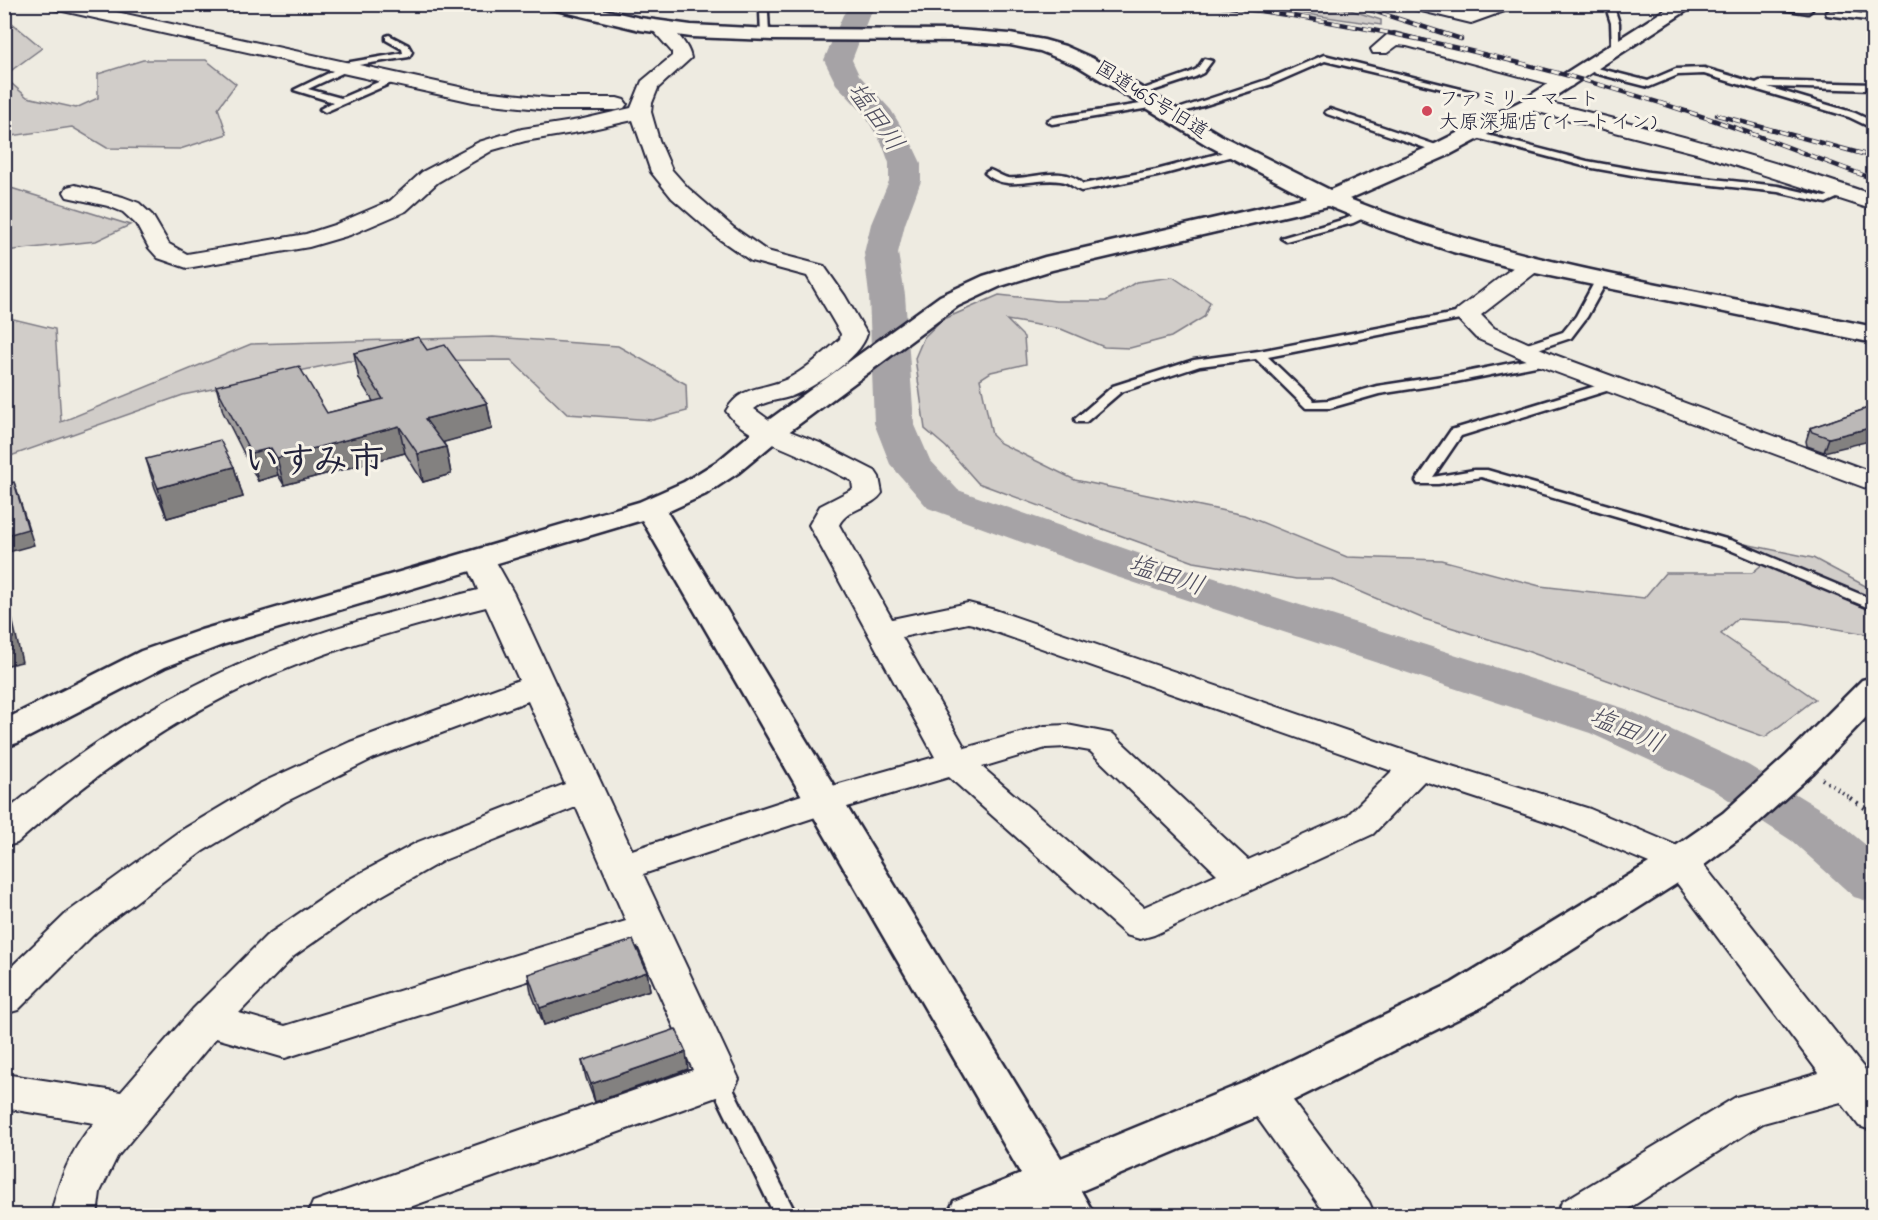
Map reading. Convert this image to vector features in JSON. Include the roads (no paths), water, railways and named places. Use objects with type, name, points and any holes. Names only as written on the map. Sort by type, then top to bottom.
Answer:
[{"type":"street","points":[[54,4],[474,96],[514,101],[641,107]]},
{"type":"street","name":"国道465号旧道","points":[[555,4],[660,28],[765,34],[971,35],[1045,46],[1092,63],[1134,94],[1236,152],[1329,199],[1411,231],[1531,265],[1871,332]]},
{"type":"street","points":[[1415,4],[1443,9],[1472,18],[1507,4]]},
{"type":"street","points":[[4,735],[153,659],[202,641],[650,508],[695,488],[728,467],[769,433],[949,301],[992,281],[1045,264],[1329,199],[1441,150],[1530,104],[1688,4]]},
{"type":"street","points":[[660,28],[681,51],[682,58],[649,85],[641,107],[662,172],[680,193],[726,233],[759,256],[816,271],[854,334],[852,342],[796,384],[779,392],[754,396],[743,402],[739,411],[769,433],[810,449],[865,477],[868,493],[830,512],[824,525],[956,764],[1140,924],[1360,825],[1417,767]]},
{"type":"street","points":[[1380,49],[1394,39],[1408,41],[1565,82]]},
{"type":"street","points":[[1530,104],[1631,128],[1800,177],[1874,202]]},
{"type":"street","points":[[75,192],[136,210],[144,219],[160,250],[173,259],[187,261],[309,240],[342,230],[398,206],[430,177],[486,146],[522,135],[579,126],[641,107]]},
{"type":"street","points":[[1531,265],[1466,315],[1485,333],[1546,360],[1874,483]]},
{"type":"street","points":[[650,508],[1061,1199]]},
{"type":"street","points":[[329,1215],[718,1079],[622,867],[584,790],[498,594],[480,559]]},
{"type":"street","points":[[4,834],[77,773],[133,734],[186,704],[300,651],[379,625],[498,594]]},
{"type":"street","points":[[882,631],[968,613],[984,617],[1417,767],[1577,818],[1681,862],[1862,1098]]},
{"type":"street","points":[[4,999],[82,922],[190,842],[262,799],[362,750],[538,685]]},
{"type":"street","points":[[972,1215],[1061,1199],[1264,1094],[1467,995],[1681,862],[1736,822],[1800,764],[1874,688]]},
{"type":"street","points":[[622,867],[824,801],[1045,737],[1067,736],[1101,742],[1244,878]]},
{"type":"street","points":[[74,1215],[78,1192],[101,1145],[207,1020],[280,946],[361,890],[431,851],[584,790]]},
{"type":"street","points":[[207,1020],[285,1042],[650,928]]},
{"type":"street","points":[[4,1091],[132,1111]]},
{"type":"street","points":[[1264,1094],[1353,1215]]},
{"type":"street","points":[[1578,1215],[1751,1109],[1862,1098]]},
{"type":"lane","points":[[1610,4],[1615,23],[1616,49]]},
{"type":"lane","points":[[1751,4],[1808,10]]},
{"type":"lane","points":[[764,12],[765,34]]},
{"type":"lane","points":[[1830,13],[1874,18]]},
{"type":"lane","points":[[341,101],[299,90],[345,67],[368,60],[406,55],[408,52],[405,47],[389,38]]},
{"type":"lane","points":[[1052,120],[1160,110],[1269,82],[1324,58],[1472,93]]},
{"type":"lane","points":[[1134,94],[1192,75],[1200,71],[1207,61]]},
{"type":"lane","points":[[1597,71],[1649,84],[1676,72],[1704,71],[1852,115],[1874,126]]},
{"type":"lane","points":[[326,109],[393,79]]},
{"type":"lane","points":[[1747,84],[1788,83],[1874,87]]},
{"type":"lane","points":[[1330,112],[1441,150]]},
{"type":"lane","points":[[1472,134],[1577,162],[1649,175],[1778,189],[1826,200],[1845,192]]},
{"type":"lane","points":[[990,173],[1004,181],[1057,177],[1073,180],[1081,188],[1157,173],[1236,152]]},
{"type":"lane","points":[[1778,189],[1800,177]]},
{"type":"lane","points":[[1286,238],[1349,221],[1366,213]]},
{"type":"lane","points":[[1522,350],[1567,334],[1581,317],[1602,279]]},
{"type":"lane","points":[[1081,419],[1117,389],[1198,363],[1259,355],[1466,315]]},
{"type":"lane","points":[[1259,355],[1311,405],[1330,404],[1377,390],[1456,378],[1546,360]]},
{"type":"lane","points":[[1612,385],[1456,433],[1423,481],[1440,482],[1466,474],[1482,473],[1652,520],[1728,544],[1874,606]]},
{"type":"lane","points":[[718,1079],[786,1215]]},
{"type":"waterway","name":"塩田川","points":[[865,4],[856,15],[838,60],[846,78],[876,110],[898,146],[905,163],[905,181],[888,224],[881,253],[887,295],[894,423],[911,464],[943,499],[1130,566],[1608,721],[1730,777],[1811,828],[1874,883]]},
{"type":"railway","points":[[1206,4],[1334,23],[1522,63],[1707,118],[1874,179]]},
{"type":"railway","points":[[1352,4],[1461,39]]},
{"type":"railway","points":[[1717,115],[1874,157]]},
{"type":"place","name":"ファミリーマート 大原深堀店 (イートイン)","points":[[1427,111]]},
{"type":"district","name":"いすみ市","points":[[314,463]]}]
